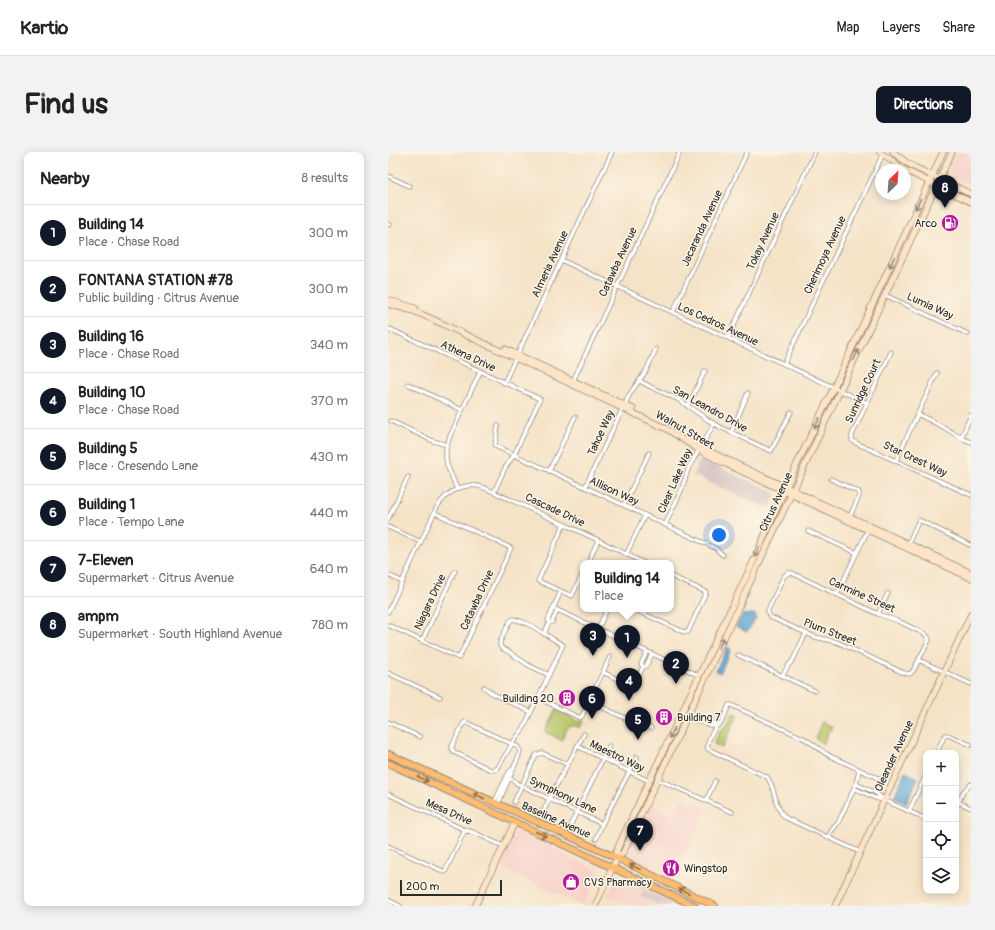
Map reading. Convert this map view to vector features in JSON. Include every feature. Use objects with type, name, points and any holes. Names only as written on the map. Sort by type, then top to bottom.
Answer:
[{"type":"main road","name":"Baseline Avenue","points":[[388,754],[617,858],[715,906]]},
{"type":"main road","name":"Baseline Avenue","points":[[388,763],[695,906]]},
{"type":"street","name":"Almeria Avenue","points":[[504,383],[612,152]]},
{"type":"street","name":"Catawba Avenue","points":[[573,381],[680,152]]},
{"type":"street","name":"Jacaranda Avenue","points":[[673,312],[747,152]]},
{"type":"street","name":"Tokay Avenue","points":[[728,338],[815,152]]},
{"type":"street","points":[[893,152],[907,163],[971,194]]},
{"type":"street","name":"Citrus Avenue","points":[[595,906],[617,858],[623,853],[792,492],[928,182],[943,152]]},
{"type":"street","name":"Citrus Avenue","points":[[617,858],[617,850],[754,560],[785,489],[885,295],[952,152]]},
{"type":"street","points":[[882,153],[897,164]]},
{"type":"street","name":"Cherimoya Avenue","points":[[784,364],[882,153]]},
{"type":"street","points":[[911,173],[971,202]]},
{"type":"street","points":[[388,176],[408,186]]},
{"type":"street","name":"Los Cedros Avenue","points":[[561,260],[867,403]]},
{"type":"street","name":"Lumia Way","points":[[885,295],[968,334]]},
{"type":"street","name":"Walnut Street","points":[[388,300],[425,312],[624,407]]},
{"type":"street","name":"Walnut Street","points":[[388,304],[422,314],[573,381],[667,429],[700,448],[785,489],[850,516],[971,573]]},
{"type":"street","name":"Athena Drive","points":[[389,330],[540,399],[514,455]]},
{"type":"street","name":"Tahoe Way","points":[[586,487],[629,395],[646,371],[656,349]]},
{"type":"street","name":"Sunridge Court","points":[[851,438],[891,352]]},
{"type":"street","points":[[687,406],[704,371]]},
{"type":"street","points":[[388,612],[435,512],[442,500],[449,493],[457,489],[447,465],[447,445],[480,372]]},
{"type":"street","points":[[896,460],[937,373]]},
{"type":"street","name":"San Leandro Drive","points":[[640,381],[679,400],[714,424],[771,451],[791,412]]},
{"type":"street","points":[[408,384],[462,410]]},
{"type":"street","points":[[731,433],[748,393]]},
{"type":"street","points":[[918,414],[971,442]]},
{"type":"street","points":[[961,438],[971,415]]},
{"type":"street","points":[[549,471],[575,417]]},
{"type":"street","points":[[391,421],[433,441],[447,445]]},
{"type":"street","name":"Clear Lake Way","points":[[665,525],[681,491],[686,474],[714,424]]},
{"type":"street","name":"Allison Way","points":[[498,426],[495,446],[715,548],[723,555]]},
{"type":"street","name":"Star Crest Way","points":[[851,438],[856,443],[971,495]]},
{"type":"street","points":[[624,505],[649,453]]},
{"type":"street","points":[[494,492],[505,468],[514,455]]},
{"type":"street","points":[[388,520],[408,477]]},
{"type":"street","points":[[831,479],[859,492],[859,496],[850,516]]},
{"type":"street","name":"Cascade Drive","points":[[457,489],[474,485],[482,487],[564,524],[637,560]]},
{"type":"street","name":"Walnut Street","points":[[792,492],[868,530],[971,578]]},
{"type":"street","name":"Catawba Drive","points":[[422,641],[459,658],[511,548],[435,512]]},
{"type":"street","points":[[626,555],[645,515]]},
{"type":"street","points":[[908,544],[919,520],[970,545]]},
{"type":"street","points":[[564,524],[538,581],[572,596],[580,579]]},
{"type":"street","points":[[388,527],[421,542]]},
{"type":"street","points":[[808,530],[857,553]]},
{"type":"street","points":[[837,594],[868,530]]},
{"type":"street","points":[[589,560],[598,540]]},
{"type":"street","name":"Niagara Drive","points":[[422,641],[455,571]]},
{"type":"street","name":"Carmine Street","points":[[768,613],[784,576],[788,572],[792,573],[878,614],[898,621],[926,634],[929,640],[919,660]]},
{"type":"street","points":[[388,575],[403,582]]},
{"type":"street","points":[[640,612],[684,632],[688,632],[706,592],[674,577]]},
{"type":"street","points":[[544,634],[549,623],[548,620],[561,591]]},
{"type":"street","points":[[878,614],[888,593]]},
{"type":"street","points":[[553,608],[704,678]]},
{"type":"street","points":[[549,623],[552,622],[558,610]]},
{"type":"street","points":[[598,629],[606,612]]},
{"type":"street","name":"Plum Street","points":[[768,613],[770,617],[806,633],[837,642],[904,673],[910,674],[919,660]]},
{"type":"street","name":"Oleander Avenue","points":[[835,906],[971,614]]},
{"type":"street","points":[[496,804],[508,780],[509,772],[514,768],[518,758],[520,751],[518,747],[512,744],[465,722],[452,746],[452,750],[454,752],[491,770],[497,769],[512,744],[522,730],[549,675],[562,645],[527,624],[513,619],[510,621],[500,642],[500,646],[528,665],[549,675]]},
{"type":"street","points":[[388,625],[422,641]]},
{"type":"street","points":[[782,676],[793,660],[806,633]]},
{"type":"street","points":[[642,668],[641,664],[647,652]]},
{"type":"street","points":[[603,672],[629,685],[634,684],[642,668],[646,666],[652,654]]},
{"type":"street","points":[[738,655],[815,691]]},
{"type":"street","points":[[538,698],[580,718],[610,657]]},
{"type":"street","points":[[919,660],[971,684]]},
{"type":"street","points":[[388,673],[440,697]]},
{"type":"street","points":[[484,687],[493,694],[531,712]]},
{"type":"street","points":[[589,701],[627,719],[651,728]]},
{"type":"street","points":[[860,852],[786,818],[778,806],[772,783],[768,777],[708,749],[708,742],[716,726],[722,722],[730,705],[804,738],[812,742],[824,752],[882,780]]},
{"type":"street","points":[[688,714],[707,725],[716,726]]},
{"type":"street","points":[[388,722],[420,737]]},
{"type":"street","points":[[542,815],[567,764],[584,734]]},
{"type":"street","points":[[938,750],[945,735],[971,745]]},
{"type":"street","name":"Maestro Way","points":[[577,746],[649,782]]},
{"type":"street","points":[[569,828],[609,746]]},
{"type":"street","points":[[514,802],[536,755],[542,753],[567,764]]},
{"type":"street","points":[[596,839],[636,757]]},
{"type":"street","points":[[828,838],[838,823],[856,784],[859,770]]},
{"type":"street","points":[[658,779],[732,812]]},
{"type":"street","name":"Symphony Lane","points":[[508,780],[514,785],[516,783],[602,824]]},
{"type":"street","points":[[706,801],[715,781]]},
{"type":"street","points":[[909,812],[923,782]]},
{"type":"street","points":[[856,784],[876,793],[884,800]]},
{"type":"street","points":[[959,800],[963,792],[971,784]]},
{"type":"street","points":[[854,788],[923,818]]},
{"type":"street","points":[[868,795],[870,790]]},
{"type":"street","name":"Mesa Drive","points":[[388,794],[503,846]]},
{"type":"street","points":[[959,802],[971,808]]},
{"type":"street","points":[[475,906],[515,822]]},
{"type":"street","points":[[388,846],[445,872],[465,830]]},
{"type":"street","points":[[388,900],[400,906]]},
{"type":"shaded area","points":[[957,152],[971,152],[971,185],[952,177],[949,169]]},
{"type":"shaded area","points":[[700,460],[774,492],[775,496],[769,509],[693,475]]},
{"type":"shaded area","points":[[682,797],[706,809],[674,879],[633,858],[630,851],[633,842],[637,839],[651,805],[674,815]]},
{"type":"shaded area","points":[[520,831],[560,850],[573,859],[596,870],[598,875],[583,906],[499,867],[516,833]]},
{"type":"shaded area","points":[[619,877],[643,889],[640,897],[655,904],[654,906],[628,906],[607,896],[616,879]]},
{"type":"shaded area","points":[[643,889],[680,906],[654,906],[655,903],[640,897]]},
{"type":"green space","points":[[556,710],[578,721],[584,721],[580,728],[573,726],[568,728],[562,740],[545,732]]},
{"type":"green space","points":[[733,713],[738,715],[722,748],[714,744],[720,731],[727,725]]},
{"type":"green space","points":[[822,722],[832,727],[831,730],[829,730],[823,744],[815,738]]},
{"type":"water","points":[[755,614],[756,618],[747,632],[736,627],[742,615]]},
{"type":"water","points":[[727,647],[731,649],[720,673],[716,671]]},
{"type":"water","points":[[905,772],[918,778],[906,803],[894,797]]},
{"type":"place","name":"ampm","points":[[945,208]]},
{"type":"place","name":"Arco","points":[[950,223]]},
{"type":"place","name":"Building 16","points":[[593,656]]},
{"type":"place","name":"Building 14","points":[[627,658]]},
{"type":"place","name":"FONTANA STATION #78","points":[[676,684]]},
{"type":"place","name":"Building 20","points":[[567,698]]},
{"type":"place","name":"Building 10","points":[[629,701]]},
{"type":"place","name":"Building 7","points":[[664,717]]},
{"type":"place","name":"Building 1","points":[[592,719]]},
{"type":"place","name":"Building 5","points":[[638,740]]},
{"type":"place","name":"7-Eleven","points":[[640,851]]},
{"type":"place","name":"Wingstop","points":[[671,868]]},
{"type":"place","name":"CVS Pharmacy","points":[[571,882]]}]
